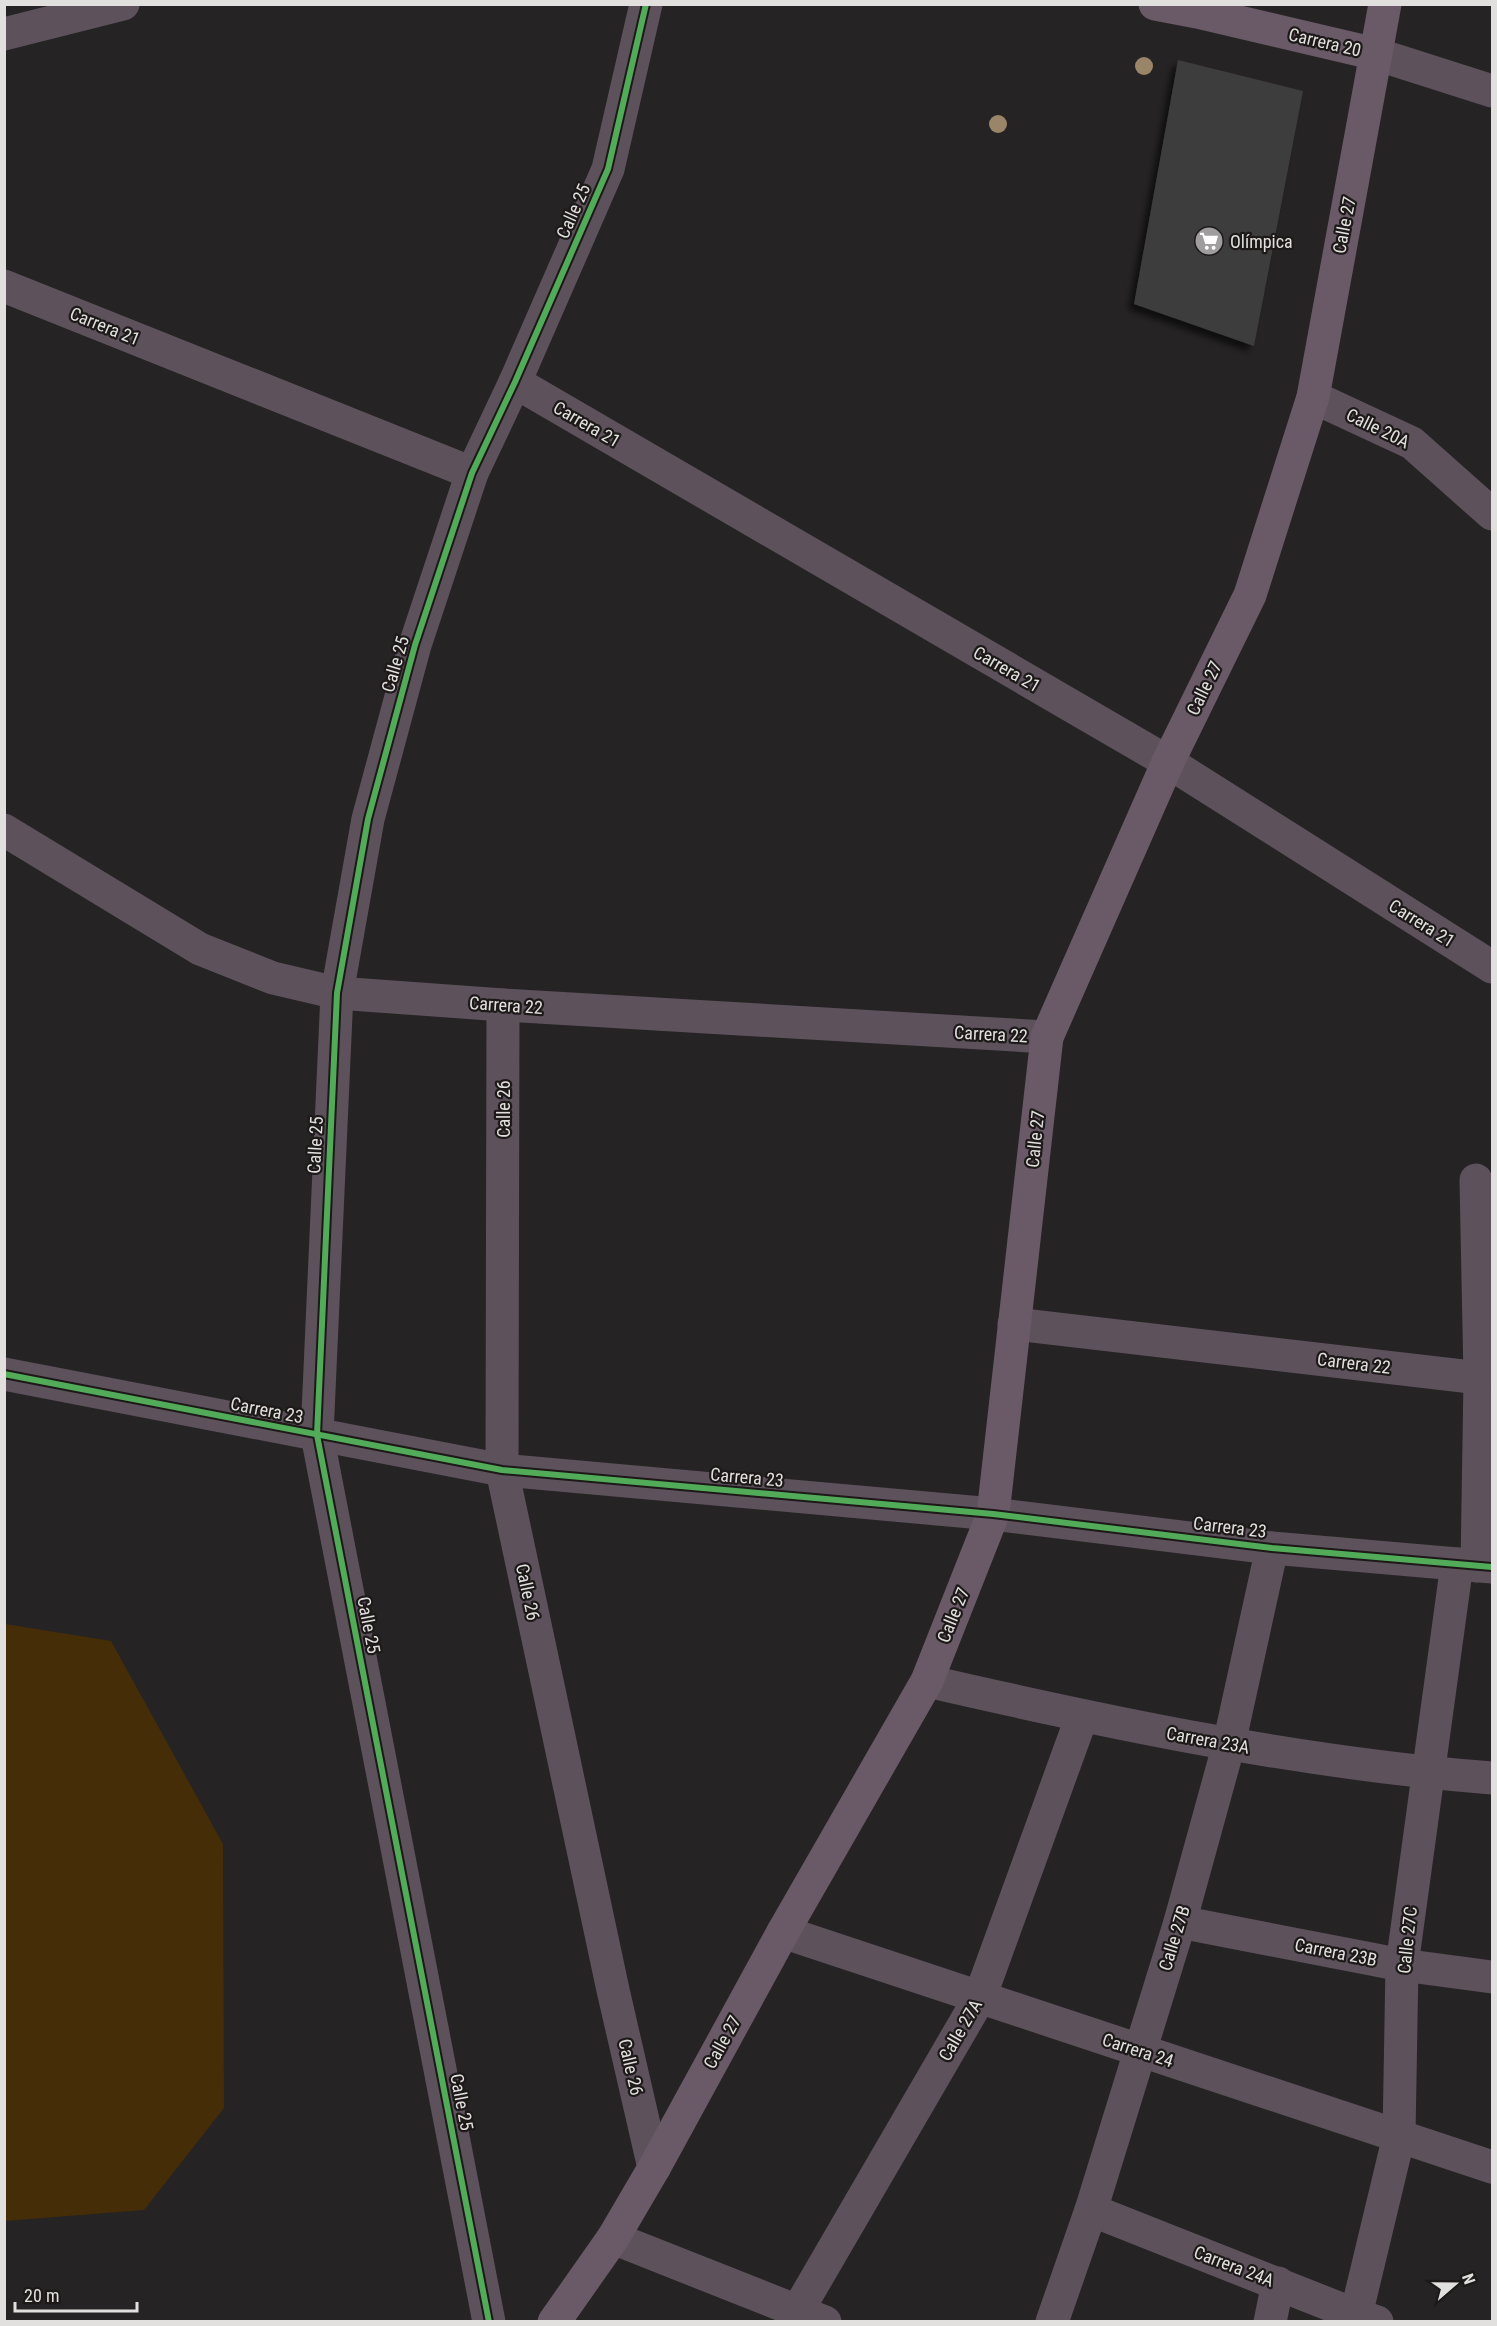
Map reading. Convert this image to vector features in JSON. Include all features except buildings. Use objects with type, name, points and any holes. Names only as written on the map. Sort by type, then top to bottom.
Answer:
[{"type":"main road","name":"Carrera 20","points":[[1155,4],[1198,8],[1376,54]]},
{"type":"main road","name":"Calle 27","points":[[554,2322],[613,2238],[654,2168],[783,1932],[927,1681],[993,1514],[1047,1037],[1168,762],[1250,595],[1312,397],[1385,4]]},
{"type":"street","points":[[4,34],[123,4]]},
{"type":"street","name":"Calle 25","points":[[489,2322],[317,1435],[338,993],[368,819],[415,645],[472,473],[515,382],[608,169],[646,4]]},
{"type":"street","name":"Carrera 20","points":[[1376,54],[1492,91]]},
{"type":"street","name":"Carrera 21","points":[[4,286],[472,473]]},
{"type":"street","name":"Carrera 21","points":[[515,382],[1168,762],[1492,968]]},
{"type":"street","name":"Calle 20A","points":[[1312,397],[1412,443],[1492,514]]},
{"type":"street","name":"Carrera 22","points":[[4,830],[200,949],[273,978],[338,993],[1047,1037]]},
{"type":"street","name":"Calle 26","points":[[503,1005],[502,1470],[610,1978],[654,2168]]},
{"type":"street","name":"Calle 27C","points":[[1366,2318],[1399,2136],[1402,1965],[1429,1773],[1476,1565],[1480,1378],[1476,1180]]},
{"type":"street","name":"Carrera 22","points":[[1014,1324],[1480,1378]]},
{"type":"street","name":"Carrera 23","points":[[4,1374],[502,1470],[993,1514],[1272,1548],[1476,1565]]},
{"type":"street","name":"Calle 27B","points":[[1052,2322],[1091,2210],[1180,1922],[1229,1744],[1272,1548]]},
{"type":"street","name":"Carrera 23A","points":[[927,1681],[1082,1716],[1229,1744],[1429,1773],[1492,1778]]},
{"type":"street","name":"Calle 27A","points":[[805,2318],[980,1997],[1082,1716]]},
{"type":"street","name":"Carrera 23B","points":[[1180,1922],[1402,1965],[1492,1977]]},
{"type":"street","name":"Carrera 24","points":[[783,1932],[1492,2167]]},
{"type":"street","name":"Carrera 24A","points":[[1091,2210],[1366,2318]]},
{"type":"street","points":[[613,2238],[805,2318]]},
{"type":"street","points":[[1270,2322],[1278,2283]]},
{"type":"shaded area","points":[[5,1624],[111,1641],[223,1844],[224,2108],[144,2210],[5,2221]]},
{"type":"cycle path","points":[[489,2322],[317,1435],[337,993],[368,819],[415,645],[472,473],[515,382],[608,169],[646,4]]},
{"type":"cycle path","points":[[4,1374],[502,1470],[993,1514],[1272,1548],[1492,1567]]},
{"type":"place","name":"Olímpica","points":[[1209,241]]}]
